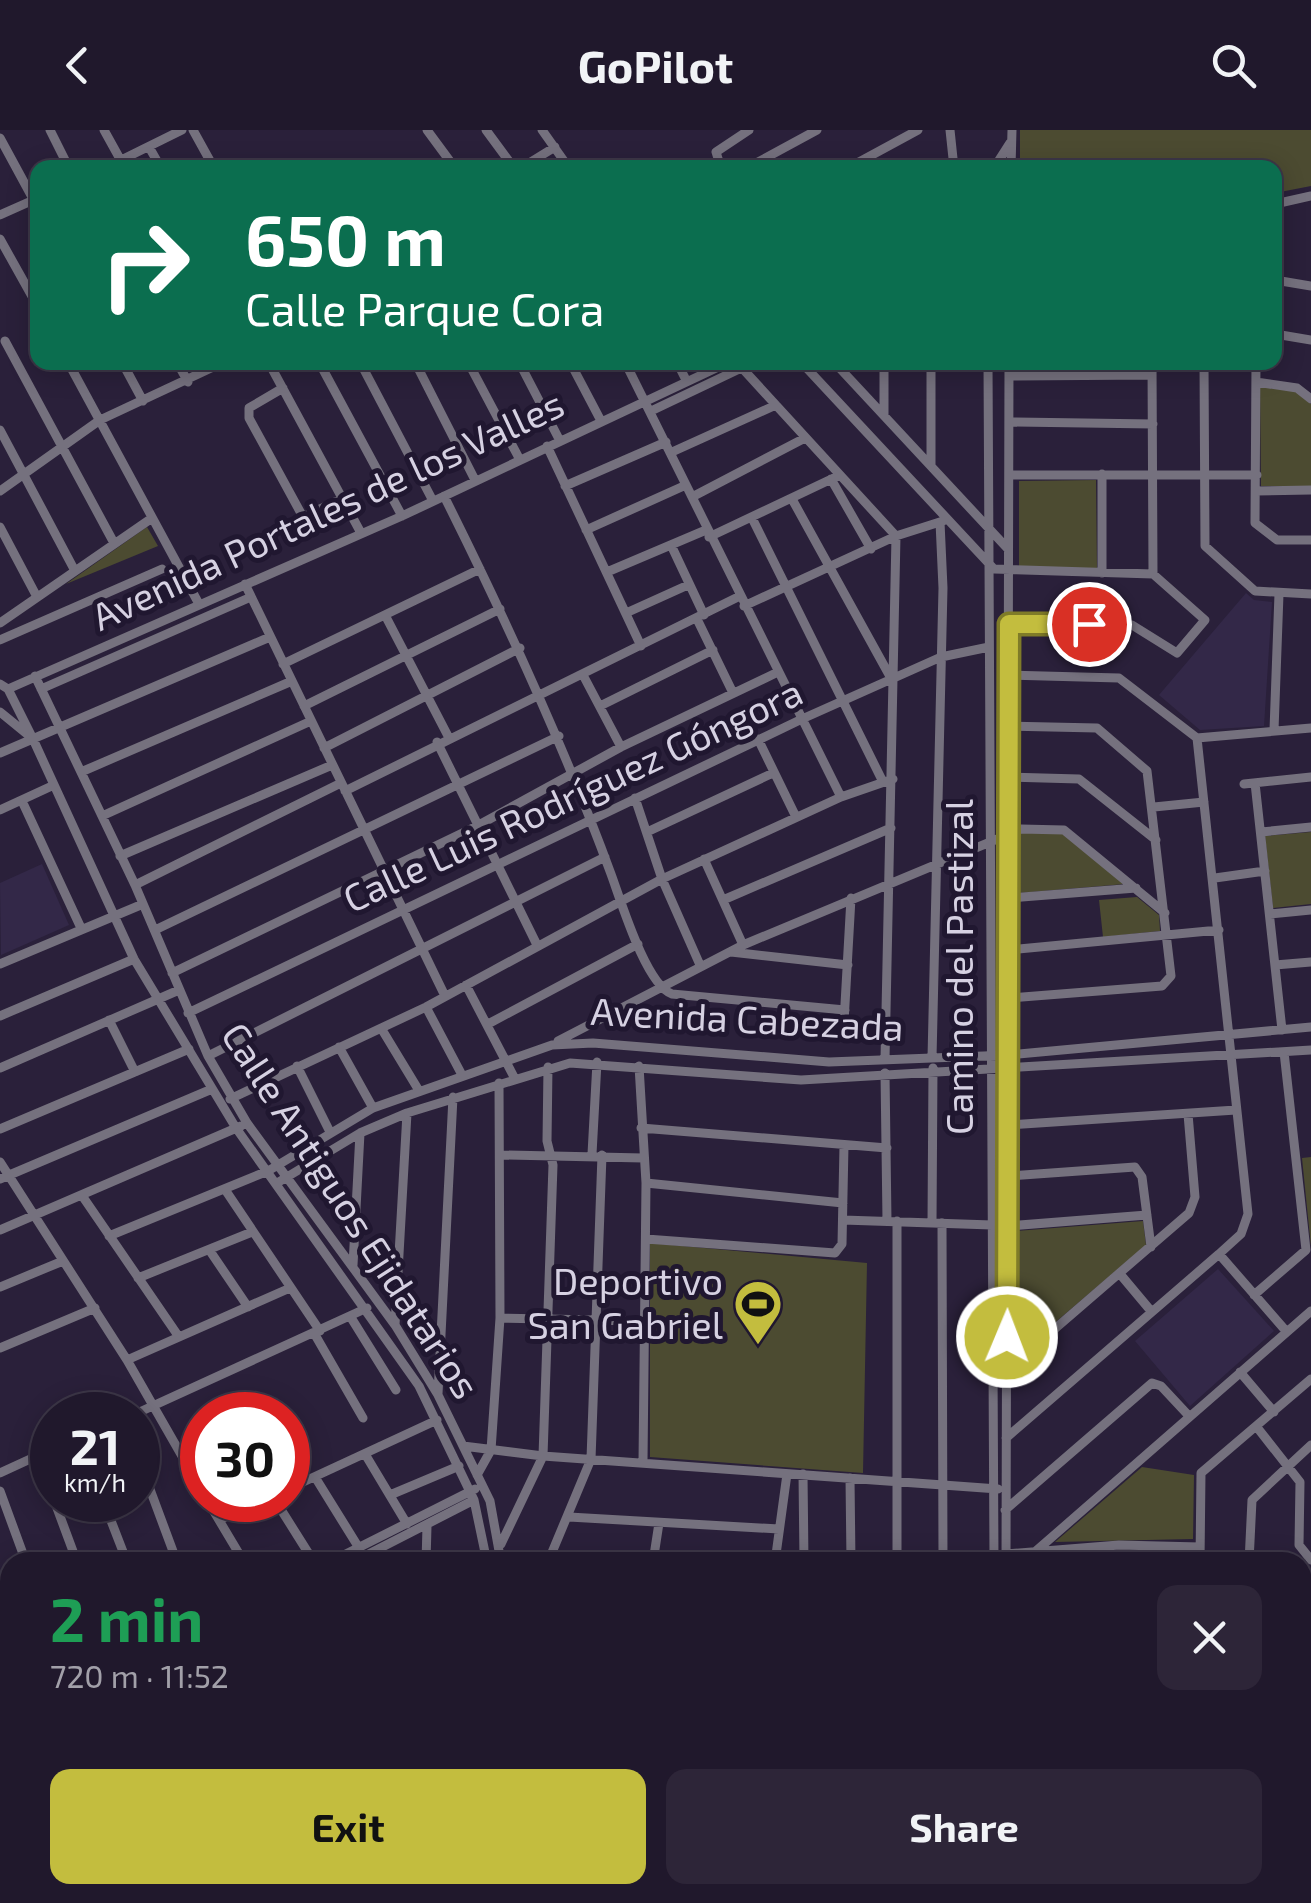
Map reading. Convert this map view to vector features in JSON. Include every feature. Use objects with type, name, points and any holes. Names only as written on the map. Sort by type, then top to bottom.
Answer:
[{"type":"street","points":[[50,130],[65,160]]},
{"type":"street","points":[[104,130],[121,160]]},
{"type":"street","points":[[129,160],[163,134],[182,130]]},
{"type":"street","points":[[194,130],[210,160]]},
{"type":"street","points":[[427,130],[449,160]]},
{"type":"street","points":[[486,130],[511,160]]},
{"type":"street","points":[[542,130],[564,160]]},
{"type":"street","points":[[763,160],[817,130]]},
{"type":"street","points":[[863,160],[918,130]]},
{"type":"street","points":[[952,130],[954,160]]},
{"type":"street","points":[[717,160],[720,148],[746,131]]},
{"type":"street","points":[[998,160],[1012,136]]},
{"type":"street","points":[[0,138],[30,192]]},
{"type":"street","points":[[149,147],[156,160]]},
{"type":"street","points":[[532,160],[555,147]]},
{"type":"street","points":[[0,163],[10,158]]},
{"type":"street","points":[[1282,202],[1311,196]]},
{"type":"street","points":[[0,215],[30,204]]},
{"type":"street","points":[[0,239],[30,293]]},
{"type":"street","points":[[1282,281],[1311,286]]},
{"type":"street","points":[[1282,335],[1311,340]]},
{"type":"street","points":[[5,341],[114,543]]},
{"type":"street","points":[[72,370],[199,604]]},
{"type":"street","points":[[126,370],[143,400]]},
{"type":"street","points":[[181,370],[188,382]]},
{"type":"street","points":[[0,492],[100,420],[210,370]]},
{"type":"street","points":[[274,370],[362,533]]},
{"type":"street","points":[[322,370],[402,516]]},
{"type":"street","points":[[365,370],[480,569],[520,648],[575,774],[638,944],[659,986],[672,994],[845,1016],[851,898]]},
{"type":"street","points":[[420,370],[475,480]]},
{"type":"street","points":[[472,370],[519,458]]},
{"type":"street","points":[[523,370],[559,439]]},
{"type":"street","points":[[574,370],[600,420]]},
{"type":"street","points":[[629,370],[841,797]]},
{"type":"street","points":[[681,370],[686,380]]},
{"type":"street","name":"Avenida Portales de los Valles","points":[[4,687],[402,516],[709,370]]},
{"type":"street","points":[[651,411],[738,370]]},
{"type":"street","points":[[744,370],[836,477],[896,536],[885,1059]]},
{"type":"street","points":[[807,370],[944,521],[989,564],[1010,573],[1153,574],[1204,617],[1180,652],[1172,652],[1132,625],[1009,624]]},
{"type":"street","points":[[842,370],[1008,549]]},
{"type":"street","points":[[884,370],[884,415]]},
{"type":"street","points":[[931,370],[931,464]]},
{"type":"street","name":"Camino del Pastizal","points":[[988,370],[989,1069],[1000,1489],[1005,1510],[1006,1552]]},
{"type":"street","name":"Camino del Pastizal","points":[[995,1552],[1006,1438],[1009,370]]},
{"type":"street","points":[[1152,370],[1153,574]]},
{"type":"street","points":[[1204,370],[1203,538],[1207,549],[1252,589],[1311,594]]},
{"type":"street","points":[[1256,370],[1256,526],[1277,540],[1311,540]]},
{"type":"street","points":[[1009,376],[1152,375]]},
{"type":"street","points":[[1256,382],[1299,388],[1311,399]]},
{"type":"street","points":[[283,388],[249,408],[249,418],[299,511],[307,518],[342,499]]},
{"type":"street","points":[[672,452],[776,406]]},
{"type":"street","points":[[1009,422],[1153,424]]},
{"type":"street","points":[[0,430],[75,571]]},
{"type":"street","points":[[692,497],[805,438]]},
{"type":"street","points":[[565,486],[666,442]]},
{"type":"street","points":[[546,446],[641,646]]},
{"type":"street","points":[[1102,474],[1102,574]]},
{"type":"street","points":[[1008,475],[1256,475]]},
{"type":"street","points":[[607,572],[752,518],[836,477]]},
{"type":"street","points":[[836,477],[871,548]]},
{"type":"street","points":[[586,530],[686,485]]},
{"type":"street","points":[[1256,491],[1311,490]]},
{"type":"street","points":[[792,499],[892,680]]},
{"type":"street","points":[[0,623],[152,518]]},
{"type":"street","points":[[752,518],[888,779]]},
{"type":"street","points":[[135,885],[700,617],[787,586],[896,536],[944,521]]},
{"type":"street","points":[[943,1552],[933,1063],[944,521]]},
{"type":"street","points":[[0,527],[37,597]]},
{"type":"street","points":[[671,545],[733,693]]},
{"type":"street","points":[[0,640],[162,569]]},
{"type":"street","points":[[283,664],[480,569]]},
{"type":"street","points":[[245,584],[445,996]]},
{"type":"street","points":[[626,613],[688,585]]},
{"type":"street","points":[[1274,730],[1279,594]]},
{"type":"street","points":[[41,689],[250,597]]},
{"type":"street","points":[[304,706],[500,609]]},
{"type":"street","points":[[385,615],[448,736]]},
{"type":"street","points":[[0,753],[270,638]]},
{"type":"street","name":"Calle Luis Rodríguez Góngora","points":[[188,1014],[496,862],[758,739],[941,657],[990,647]]},
{"type":"street","points":[[324,748],[520,648]]},
{"type":"street","points":[[600,706],[712,650]]},
{"type":"street","points":[[172,972],[477,826],[621,748],[778,672]]},
{"type":"street","points":[[1010,674],[1119,678],[1197,738],[1311,728]]},
{"type":"street","points":[[583,675],[621,748]]},
{"type":"street","name":"Calle Antiguos Ejidatarios","points":[[36,676],[135,885],[208,1056],[247,1123],[395,1325],[438,1395],[479,1480],[501,1552]]},
{"type":"street","points":[[81,772],[292,681]]},
{"type":"street","name":"Calle Antiguos Ejidatarios","points":[[4,687],[33,739],[134,958],[236,1128],[367,1308],[437,1420],[472,1495],[484,1552]]},
{"type":"street","name":"Calle Antiguos Ejidatarios","points":[[0,712],[33,739]]},
{"type":"street","points":[[102,816],[311,721]]},
{"type":"street","points":[[1008,998],[1162,986],[1171,976],[1154,807],[1142,764],[1097,728],[1009,726]]},
{"type":"street","points":[[154,930],[559,736]]},
{"type":"street","points":[[1006,1438],[1220,1254],[1241,1234],[1248,1214],[1197,738]]},
{"type":"street","points":[[758,739],[796,817]]},
{"type":"street","points":[[437,742],[537,945]]},
{"type":"street","points":[[120,856],[332,765]]},
{"type":"street","points":[[647,832],[774,773]]},
{"type":"street","points":[[1009,777],[1079,779],[1156,840]]},
{"type":"street","points":[[1282,1030],[1261,832],[1250,784],[1311,777]]},
{"type":"street","points":[[222,1104],[426,1007],[662,878],[888,779]]},
{"type":"street","points":[[0,810],[54,785]]},
{"type":"street","points":[[636,798],[662,878],[700,966]]},
{"type":"street","points":[[22,800],[82,928]]},
{"type":"street","points":[[1154,807],[1204,802]]},
{"type":"street","points":[[552,1046],[659,986],[744,945],[1009,833],[1059,827],[1165,913]]},
{"type":"street","points":[[1261,832],[1311,827]]},
{"type":"street","points":[[723,900],[891,828]]},
{"type":"street","points":[[208,1056],[605,857]]},
{"type":"street","points":[[704,859],[744,945]]},
{"type":"street","points":[[1214,878],[1265,871]]},
{"type":"street","points":[[1009,898],[1136,888]]},
{"type":"street","points":[[0,964],[143,904]]},
{"type":"street","points":[[1270,914],[1311,910]]},
{"type":"street","points":[[1009,950],[1219,930]]},
{"type":"street","points":[[488,1024],[638,944]]},
{"type":"street","points":[[729,952],[848,964]]},
{"type":"street","points":[[0,1016],[134,958]]},
{"type":"street","points":[[1275,965],[1311,962]]},
{"type":"street","points":[[466,985],[514,1077]]},
{"type":"street","points":[[0,1068],[179,990]]},
{"type":"street","points":[[426,1007],[462,1074]]},
{"type":"street","points":[[109,1020],[134,1072]]},
{"type":"street","points":[[381,1028],[418,1089]]},
{"type":"street","name":"Avenida Cabezada","points":[[277,1182],[360,1134],[407,1114],[548,1067],[597,1062],[800,1080],[885,1073],[1008,1055],[1311,1028]]},
{"type":"street","name":"Avenida Cabezada","points":[[110,1236],[268,1171],[373,1108],[418,1089],[552,1046],[592,1042],[810,1061],[885,1059],[1009,1071],[1311,1050]]},
{"type":"street","points":[[339,1047],[373,1108]]},
{"type":"street","points":[[0,1128],[189,1049]]},
{"type":"street","points":[[1064,1050],[1066,1066]]},
{"type":"street","points":[[1254,1294],[1309,1250],[1284,1052]]},
{"type":"street","points":[[553,1552],[591,1459],[597,1062]]},
{"type":"street","points":[[297,1066],[330,1132]]},
{"type":"street","points":[[640,1066],[646,1182],[643,1462]]},
{"type":"street","points":[[501,1544],[543,1456],[548,1067]]},
{"type":"street","points":[[885,1073],[892,1221],[897,1552]]},
{"type":"street","points":[[373,1552],[426,1526],[472,1495],[490,1450],[500,1318],[500,1083]]},
{"type":"street","points":[[4,1178],[212,1089]]},
{"type":"street","points":[[438,1395],[453,1098]]},
{"type":"street","points":[[1007,1125],[1236,1110]]},
{"type":"street","points":[[395,1325],[407,1114]]},
{"type":"street","points":[[1006,1370],[1194,1206],[1188,1114]]},
{"type":"street","points":[[0,1230],[83,1198],[247,1123]]},
{"type":"street","points":[[641,1128],[887,1148]]},
{"type":"street","points":[[352,1267],[360,1134]]},
{"type":"street","points":[[646,1239],[830,1254],[841,1248],[844,1145]]},
{"type":"street","points":[[1296,1154],[1311,1153]]},
{"type":"street","points":[[503,1155],[643,1158]]},
{"type":"street","points":[[0,1162],[4,1178],[95,1308],[146,1392]]},
{"type":"street","points":[[1008,1176],[1135,1167],[1142,1177],[1151,1247]]},
{"type":"street","points":[[646,1182],[844,1203]]},
{"type":"street","points":[[226,1191],[317,1332],[362,1418]]},
{"type":"street","points":[[83,1198],[179,1337]]},
{"type":"street","points":[[1008,1226],[1146,1215]]},
{"type":"street","points":[[844,1220],[992,1225]]},
{"type":"street","points":[[138,1278],[252,1232]]},
{"type":"street","points":[[210,1251],[248,1307]]},
{"type":"street","points":[[1220,1254],[1286,1331]]},
{"type":"street","points":[[0,1287],[63,1260]]},
{"type":"street","points":[[1120,1274],[1151,1312]]},
{"type":"street","points":[[126,1360],[290,1288]]},
{"type":"street","points":[[0,1348],[95,1308]]},
{"type":"street","points":[[160,1402],[367,1308]]},
{"type":"street","points":[[1036,1551],[1311,1311]]},
{"type":"street","points":[[350,1316],[396,1390]]},
{"type":"street","points":[[500,1318],[646,1321]]},
{"type":"street","points":[[1240,1372],[1274,1412]]},
{"type":"street","points":[[1200,1552],[1201,1473],[1311,1378]]},
{"type":"street","points":[[1005,1510],[1152,1383],[1161,1386],[1189,1416]]},
{"type":"street","points":[[160,1416],[180,1452]]},
{"type":"street","points":[[310,1479],[437,1420]]},
{"type":"street","points":[[1256,1426],[1300,1482],[1300,1552]]},
{"type":"street","points":[[1250,1552],[1252,1500],[1311,1445]]},
{"type":"street","points":[[463,1446],[543,1456],[1000,1489]]},
{"type":"street","points":[[365,1454],[407,1524]]},
{"type":"street","points":[[0,1473],[30,1460]]},
{"type":"street","points":[[390,1495],[459,1466]]},
{"type":"street","points":[[777,1552],[787,1474]]},
{"type":"street","points":[[803,1474],[804,1552]]},
{"type":"street","points":[[315,1477],[360,1548]]},
{"type":"street","points":[[850,1478],[850,1552]]},
{"type":"street","points":[[0,1490],[22,1552]]},
{"type":"street","points":[[351,1552],[472,1495]]},
{"type":"street","points":[[569,1517],[779,1529]]},
{"type":"street","points":[[160,1518],[172,1552]]},
{"type":"street","points":[[62,1522],[73,1552]]},
{"type":"street","points":[[112,1522],[123,1552]]},
{"type":"street","points":[[220,1522],[238,1552]]},
{"type":"street","points":[[289,1522],[308,1552]]},
{"type":"street","points":[[654,1552],[658,1523]]},
{"type":"street","points":[[426,1526],[426,1552]]},
{"type":"street","points":[[1032,1552],[1119,1545],[1200,1547]]},
{"type":"shaded area","points":[[1020,130],[1311,130],[1311,186],[1282,192],[1282,160],[1020,160]]},
{"type":"shaded area","points":[[1260,387],[1296,391],[1311,404],[1311,486],[1261,486]]},
{"type":"shaded area","points":[[1096,480],[1097,568],[1019,569],[1019,481]]},
{"type":"shaded area","points":[[147,527],[158,546],[66,584]]},
{"type":"shaded area","points":[[1246,593],[1254,600],[1272,602],[1264,726],[1200,730],[1159,695]]},
{"type":"shaded area","points":[[1062,831],[1125,884],[1019,893],[1019,832]]},
{"type":"shaded area","points":[[1311,832],[1311,904],[1273,908],[1265,836]]},
{"type":"shaded area","points":[[42,864],[69,925],[1,955],[0,883]]},
{"type":"shaded area","points":[[1137,897],[1159,915],[1160,931],[1103,937],[1099,900]]},
{"type":"shaded area","points":[[1311,1157],[1311,1247],[1302,1158]]},
{"type":"shaded area","points":[[1143,1221],[1146,1245],[1017,1355],[1016,1231]]},
{"type":"shaded area","name":"Deportivo San Gabriel","points":[[650,1243],[867,1263],[863,1473],[650,1457]]},
{"type":"shaded area","points":[[1218,1269],[1274,1331],[1190,1406],[1135,1341]]},
{"type":"shaded area","points":[[1142,1467],[1194,1475],[1193,1539],[1055,1542]]},
{"type":"place","name":"Deportivo San Gabriel","points":[[758,1346]]},
{"type":"route","points":[[1007,1337],[1009,624],[1089,624]]}]
